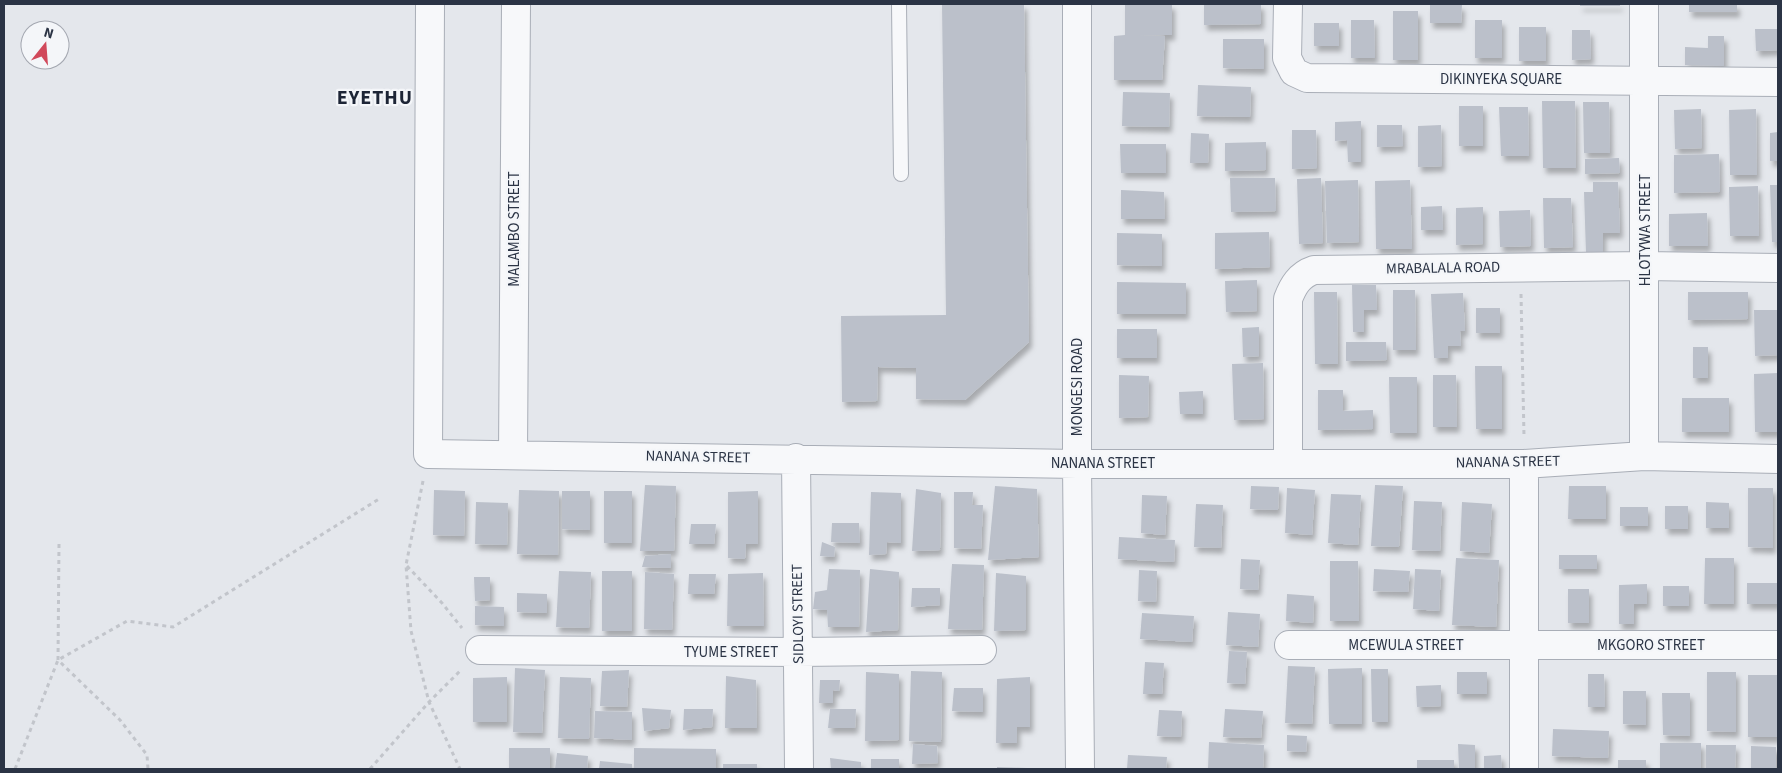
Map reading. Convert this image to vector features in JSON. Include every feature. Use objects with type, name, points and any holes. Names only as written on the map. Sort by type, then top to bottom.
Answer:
[{"type":"street","points":[[428,454],[430,4]]},
{"type":"street","name":"MALAMBO STREET","points":[[513,455],[516,4]]},
{"type":"street","name":"MONGESI ROAD","points":[[1077,4],[1077,464],[1080,769]]},
{"type":"street","name":"DIKINYEKA SQUARE","points":[[1288,4],[1288,58],[1294,72],[1307,78],[1778,82]]},
{"type":"street","name":"HLOTYWA STREET","points":[[1644,4],[1644,456]]},
{"type":"street","name":"MRABALALA ROAD","points":[[1288,464],[1288,299],[1294,284],[1314,270],[1645,266],[1778,268]]},
{"type":"street","name":"NANANA STREET","points":[[428,454],[796,458],[1077,464],[1524,464],[1644,456],[1778,458]]},
{"type":"street","name":"SIDLOYI STREET","points":[[796,458],[799,769]]},
{"type":"street","points":[[1524,464],[1524,769]]},
{"type":"street","name":"MCEWULA STREET","points":[[1289,645],[1524,645]]},
{"type":"street","name":"MKGORO STREET","points":[[1524,645],[1778,645]]},
{"type":"street","name":"TYUME STREET","points":[[480,650],[798,652],[982,650]]},
{"type":"lane","points":[[899,4],[901,174]]},
{"type":"path","points":[[1521,267],[1524,464]]},
{"type":"path","points":[[428,454],[406,565],[411,631],[429,702],[460,769]]},
{"type":"path","points":[[58,660],[127,621],[173,627],[379,499]]},
{"type":"path","points":[[15,769],[58,660],[59,544]]},
{"type":"path","points":[[370,769],[429,702],[480,650],[442,603],[406,565]]},
{"type":"path","points":[[58,660],[120,720],[147,755],[148,769]]},
{"type":"building","points":[[942,4],[1024,4],[1029,342],[965,400],[916,399],[916,368],[878,367],[877,401],[842,402],[841,316],[946,315]]},
{"type":"building","points":[[1125,4],[1172,4],[1172,35],[1137,35],[1165,36],[1162,80],[1114,80],[1114,36],[1125,35]]},
{"type":"building","points":[[1204,4],[1261,4],[1261,24],[1204,25]]},
{"type":"building","points":[[1580,4],[1620,4],[1620,6],[1580,6]]},
{"type":"building","points":[[1689,4],[1737,4],[1737,12],[1689,12]]},
{"type":"building","points":[[1430,5],[1462,5],[1461,23],[1430,23]]},
{"type":"building","points":[[1393,11],[1418,11],[1418,60],[1393,60]]},
{"type":"building","points":[[1351,20],[1374,20],[1375,58],[1351,58]]},
{"type":"building","points":[[1475,20],[1502,20],[1502,58],[1475,58]]},
{"type":"building","points":[[1314,23],[1339,23],[1339,46],[1314,46]]},
{"type":"building","points":[[1519,27],[1546,27],[1546,61],[1519,61]]},
{"type":"building","points":[[1755,29],[1778,29],[1778,50],[1756,51]]},
{"type":"building","points":[[1572,30],[1590,30],[1591,59],[1572,60]]},
{"type":"building","points":[[1708,36],[1724,36],[1724,66],[1685,65],[1685,47],[1708,48]]},
{"type":"building","points":[[1223,39],[1264,39],[1264,69],[1223,68]]},
{"type":"building","points":[[1198,85],[1251,87],[1250,117],[1197,116]]},
{"type":"building","points":[[1123,92],[1170,93],[1169,127],[1122,126]]},
{"type":"building","points":[[1542,101],[1575,101],[1576,168],[1543,168]]},
{"type":"building","points":[[1583,102],[1609,102],[1610,153],[1584,153]]},
{"type":"building","points":[[1459,106],[1483,106],[1483,146],[1459,146]]},
{"type":"building","points":[[1499,107],[1528,107],[1529,156],[1501,156]]},
{"type":"building","points":[[1701,109],[1702,148],[1675,149],[1674,110]]},
{"type":"building","points":[[1756,109],[1757,175],[1730,175],[1729,110]]},
{"type":"building","points":[[1361,121],[1361,162],[1348,162],[1347,140],[1335,141],[1335,122]]},
{"type":"building","points":[[1377,125],[1402,125],[1403,146],[1377,147]]},
{"type":"building","points":[[1441,125],[1442,166],[1418,167],[1418,126]]},
{"type":"building","points":[[1292,130],[1316,130],[1317,168],[1292,169]]},
{"type":"building","points":[[1778,132],[1778,161],[1770,161],[1770,133]]},
{"type":"building","points":[[1191,133],[1209,134],[1208,163],[1190,163]]},
{"type":"building","points":[[1266,142],[1266,170],[1225,171],[1225,143]]},
{"type":"building","points":[[1120,144],[1166,144],[1166,173],[1121,173]]},
{"type":"building","points":[[1719,154],[1720,192],[1674,193],[1674,155]]},
{"type":"building","points":[[1619,158],[1620,173],[1585,174],[1585,159]]},
{"type":"building","points":[[1230,178],[1275,178],[1276,211],[1231,212]]},
{"type":"building","points":[[1321,178],[1323,243],[1299,244],[1297,179]]},
{"type":"building","points":[[1358,180],[1359,242],[1327,243],[1325,181]]},
{"type":"building","points":[[1410,180],[1412,249],[1376,249],[1375,181]]},
{"type":"building","points":[[1593,182],[1618,182],[1620,233],[1603,233],[1603,252],[1586,253],[1584,192],[1593,192]]},
{"type":"building","points":[[1770,185],[1778,185],[1778,242],[1772,242]]},
{"type":"building","points":[[1758,186],[1759,236],[1730,236],[1729,187]]},
{"type":"building","points":[[1121,190],[1164,192],[1165,219],[1121,219]]},
{"type":"building","points":[[1543,198],[1571,198],[1573,247],[1544,248]]},
{"type":"building","points":[[1442,206],[1443,230],[1421,230],[1421,207]]},
{"type":"building","points":[[1483,207],[1483,244],[1456,245],[1456,208]]},
{"type":"building","points":[[1530,210],[1531,246],[1500,247],[1499,211]]},
{"type":"building","points":[[1707,213],[1708,246],[1669,246],[1669,214]]},
{"type":"building","points":[[1269,232],[1270,267],[1215,269],[1215,233]]},
{"type":"building","points":[[1117,233],[1162,234],[1162,266],[1117,265]]},
{"type":"building","points":[[1257,280],[1257,311],[1226,312],[1225,281]]},
{"type":"building","points":[[1117,282],[1186,283],[1186,314],[1117,314]]},
{"type":"building","points":[[1352,285],[1376,285],[1377,310],[1364,310],[1364,332],[1353,332]]},
{"type":"building","points":[[1393,290],[1415,290],[1416,350],[1393,350]]},
{"type":"building","points":[[1314,292],[1337,292],[1338,364],[1315,364]]},
{"type":"building","points":[[1688,292],[1748,292],[1748,319],[1688,320]]},
{"type":"building","points":[[1463,293],[1465,331],[1460,331],[1461,346],[1448,346],[1448,358],[1434,358],[1431,294]]},
{"type":"building","points":[[1476,308],[1500,308],[1500,333],[1476,333]]},
{"type":"building","points":[[1754,310],[1778,310],[1778,355],[1755,356]]},
{"type":"building","points":[[1259,327],[1259,356],[1243,357],[1242,328]]},
{"type":"building","points":[[1117,329],[1157,329],[1157,358],[1117,358]]},
{"type":"building","points":[[1346,342],[1386,342],[1387,360],[1346,361]]},
{"type":"building","points":[[1693,347],[1708,347],[1708,378],[1693,378]]},
{"type":"building","points":[[1263,363],[1264,419],[1234,420],[1232,364]]},
{"type":"building","points":[[1475,366],[1502,366],[1502,429],[1476,429]]},
{"type":"building","points":[[1778,373],[1778,432],[1755,432],[1754,374]]},
{"type":"building","points":[[1119,375],[1149,376],[1148,417],[1119,418]]},
{"type":"building","points":[[1433,375],[1456,375],[1457,427],[1433,427]]},
{"type":"building","points":[[1389,377],[1417,377],[1417,433],[1390,433]]},
{"type":"building","points":[[1318,390],[1343,390],[1343,411],[1373,410],[1373,429],[1318,430]]},
{"type":"building","points":[[1203,391],[1203,414],[1180,414],[1179,392]]},
{"type":"building","points":[[1682,398],[1729,398],[1729,432],[1682,432]]},
{"type":"building","points":[[645,485],[676,486],[674,551],[640,551]]},
{"type":"building","points":[[1375,485],[1403,486],[1399,547],[1371,546]]},
{"type":"building","points":[[995,486],[1037,489],[1039,557],[988,560]]},
{"type":"building","points":[[1251,486],[1279,487],[1278,510],[1250,509]]},
{"type":"building","points":[[1569,486],[1606,486],[1606,519],[1568,519]]},
{"type":"building","points":[[1287,488],[1315,490],[1312,535],[1285,533]]},
{"type":"building","points":[[1748,488],[1773,488],[1773,548],[1748,547]]},
{"type":"building","points":[[916,489],[941,493],[940,550],[912,551]]},
{"type":"building","points":[[434,490],[465,491],[464,536],[433,535]]},
{"type":"building","points":[[519,490],[559,491],[558,555],[517,554]]},
{"type":"building","points":[[562,491],[590,491],[590,530],[562,529]]},
{"type":"building","points":[[604,491],[632,491],[632,543],[604,543]]},
{"type":"building","points":[[758,491],[758,544],[746,544],[745,559],[728,558],[728,492]]},
{"type":"building","points":[[871,492],[901,493],[901,543],[887,542],[886,554],[869,555]]},
{"type":"building","points":[[954,492],[973,492],[972,505],[983,505],[981,549],[954,548]]},
{"type":"building","points":[[1331,494],[1361,495],[1358,545],[1328,543]]},
{"type":"building","points":[[1142,495],[1167,496],[1165,535],[1141,533]]},
{"type":"building","points":[[1414,501],[1442,502],[1440,551],[1412,550]]},
{"type":"building","points":[[476,502],[508,503],[507,545],[475,544]]},
{"type":"building","points":[[1462,502],[1492,504],[1489,553],[1460,551]]},
{"type":"building","points":[[1706,502],[1729,503],[1729,528],[1706,528]]},
{"type":"building","points":[[1196,504],[1223,505],[1221,548],[1194,547]]},
{"type":"building","points":[[1665,506],[1688,506],[1688,529],[1665,529]]},
{"type":"building","points":[[1620,507],[1648,507],[1648,526],[1620,526]]},
{"type":"building","points":[[832,523],[859,523],[860,543],[831,542]]},
{"type":"building","points":[[691,524],[716,524],[714,544],[689,544]]},
{"type":"building","points":[[1119,537],[1175,540],[1174,562],[1118,559]]},
{"type":"building","points":[[822,542],[835,547],[834,557],[820,556]]},
{"type":"building","points":[[671,554],[671,568],[642,567],[645,556]]},
{"type":"building","points":[[1559,555],[1597,555],[1597,569],[1559,569]]},
{"type":"building","points":[[1456,558],[1499,560],[1496,627],[1452,625]]},
{"type":"building","points":[[1705,558],[1734,558],[1734,604],[1704,604]]},
{"type":"building","points":[[1241,559],[1260,560],[1258,590],[1240,589]]},
{"type":"building","points":[[1330,561],[1358,561],[1359,621],[1330,621]]},
{"type":"building","points":[[952,564],[984,565],[982,630],[948,629]]},
{"type":"building","points":[[829,569],[860,570],[859,627],[828,627],[827,610],[813,609],[815,592],[827,590]]},
{"type":"building","points":[[870,569],[899,572],[898,630],[866,632]]},
{"type":"building","points":[[1374,569],[1410,571],[1408,592],[1373,591]]},
{"type":"building","points":[[1415,569],[1441,570],[1439,611],[1413,609]]},
{"type":"building","points":[[1139,570],[1157,571],[1156,602],[1138,601]]},
{"type":"building","points":[[559,571],[591,572],[589,628],[556,627]]},
{"type":"building","points":[[602,571],[632,571],[632,631],[602,631]]},
{"type":"building","points":[[645,572],[674,574],[672,630],[644,629]]},
{"type":"building","points":[[763,573],[764,626],[727,626],[728,574]]},
{"type":"building","points":[[996,573],[1026,576],[1026,630],[994,631]]},
{"type":"building","points":[[689,574],[716,574],[714,594],[688,594]]},
{"type":"building","points":[[474,577],[490,577],[490,600],[475,601]]},
{"type":"building","points":[[1747,583],[1778,583],[1778,604],[1747,604]]},
{"type":"building","points":[[1647,584],[1647,604],[1634,604],[1634,624],[1619,624],[1619,585]]},
{"type":"building","points":[[1663,586],[1689,586],[1689,606],[1663,606]]},
{"type":"building","points":[[912,588],[940,588],[940,605],[911,607]]},
{"type":"building","points":[[1568,589],[1589,589],[1589,623],[1568,623]]},
{"type":"building","points":[[517,593],[547,594],[547,613],[517,612]]},
{"type":"building","points":[[1287,594],[1314,596],[1313,623],[1286,621]]},
{"type":"building","points":[[475,606],[504,607],[504,626],[475,625]]},
{"type":"building","points":[[1228,612],[1260,614],[1258,647],[1226,645]]},
{"type":"building","points":[[1142,613],[1194,616],[1192,642],[1140,639]]},
{"type":"building","points":[[1229,651],[1247,652],[1245,684],[1227,683]]},
{"type":"building","points":[[1145,662],[1164,663],[1162,694],[1143,694]]},
{"type":"building","points":[[1288,666],[1315,667],[1312,724],[1285,723]]},
{"type":"building","points":[[515,668],[545,670],[542,733],[513,732]]},
{"type":"building","points":[[1362,668],[1362,724],[1329,724],[1328,669]]},
{"type":"building","points":[[1371,669],[1388,669],[1388,722],[1372,722]]},
{"type":"building","points":[[629,670],[627,707],[600,706],[602,671]]},
{"type":"building","points":[[911,671],[942,672],[941,742],[909,741]]},
{"type":"building","points":[[866,672],[899,674],[899,740],[865,741]]},
{"type":"building","points":[[1457,672],[1487,672],[1487,694],[1457,694]]},
{"type":"building","points":[[1707,672],[1736,672],[1736,732],[1707,731]]},
{"type":"building","points":[[1588,674],[1604,674],[1605,707],[1588,707]]},
{"type":"building","points":[[1748,675],[1778,675],[1778,737],[1748,737]]},
{"type":"building","points":[[726,676],[756,680],[757,728],[725,728]]},
{"type":"building","points":[[507,677],[507,722],[473,722],[473,678]]},
{"type":"building","points":[[560,677],[591,678],[589,739],[558,738]]},
{"type":"building","points":[[1030,677],[1030,727],[1017,727],[1017,743],[996,743],[997,679]]},
{"type":"building","points":[[820,680],[840,680],[839,691],[833,690],[833,703],[819,703]]},
{"type":"building","points":[[1441,685],[1441,706],[1417,707],[1416,686]]},
{"type":"building","points":[[954,688],[983,688],[983,712],[952,711]]},
{"type":"building","points":[[1623,691],[1646,691],[1646,725],[1623,724]]},
{"type":"building","points":[[1662,693],[1690,693],[1690,736],[1663,735]]},
{"type":"building","points":[[642,708],[671,710],[669,728],[644,731]]},
{"type":"building","points":[[684,709],[713,709],[712,727],[683,730]]},
{"type":"building","points":[[830,709],[856,709],[855,728],[828,728]]},
{"type":"building","points":[[1225,709],[1263,711],[1261,738],[1223,737]]},
{"type":"building","points":[[1159,710],[1182,711],[1181,737],[1157,736]]},
{"type":"building","points":[[595,711],[632,712],[632,740],[594,738]]},
{"type":"building","points":[[1553,729],[1609,731],[1608,758],[1552,756]]},
{"type":"building","points":[[1287,735],[1307,736],[1306,752],[1287,751]]},
{"type":"building","points":[[1209,742],[1264,745],[1263,769],[1208,769]]},
{"type":"building","points":[[1660,743],[1701,743],[1701,769],[1660,769]]},
{"type":"building","points":[[913,744],[937,746],[938,763],[912,764]]},
{"type":"building","points":[[1458,744],[1475,745],[1475,769],[1459,769]]},
{"type":"building","points":[[1706,745],[1736,745],[1735,769],[1706,769]]},
{"type":"building","points":[[1751,746],[1776,747],[1776,769],[1751,769]]},
{"type":"building","points":[[509,748],[550,748],[550,769],[509,769]]},
{"type":"building","points":[[634,748],[716,749],[716,769],[634,769]]},
{"type":"building","points":[[557,753],[588,756],[587,769],[555,769]]},
{"type":"building","points":[[1128,755],[1167,757],[1166,769],[1127,769]]},
{"type":"building","points":[[1501,755],[1502,769],[1484,769],[1484,756]]},
{"type":"building","points":[[830,758],[861,762],[861,769],[831,769]]},
{"type":"building","points":[[871,759],[899,759],[899,769],[871,769]]},
{"type":"building","points":[[1417,760],[1454,760],[1454,769],[1417,769]]},
{"type":"building","points":[[1618,760],[1646,760],[1646,769],[1618,769]]},
{"type":"building","points":[[600,761],[632,764],[632,769],[599,769]]},
{"type":"building","points":[[723,764],[757,764],[757,769],[723,769]]},
{"type":"building","points":[[997,767],[1027,768],[1027,769],[997,769]]},
{"type":"district","name":"EYETHU","points":[[375,98]]}]
